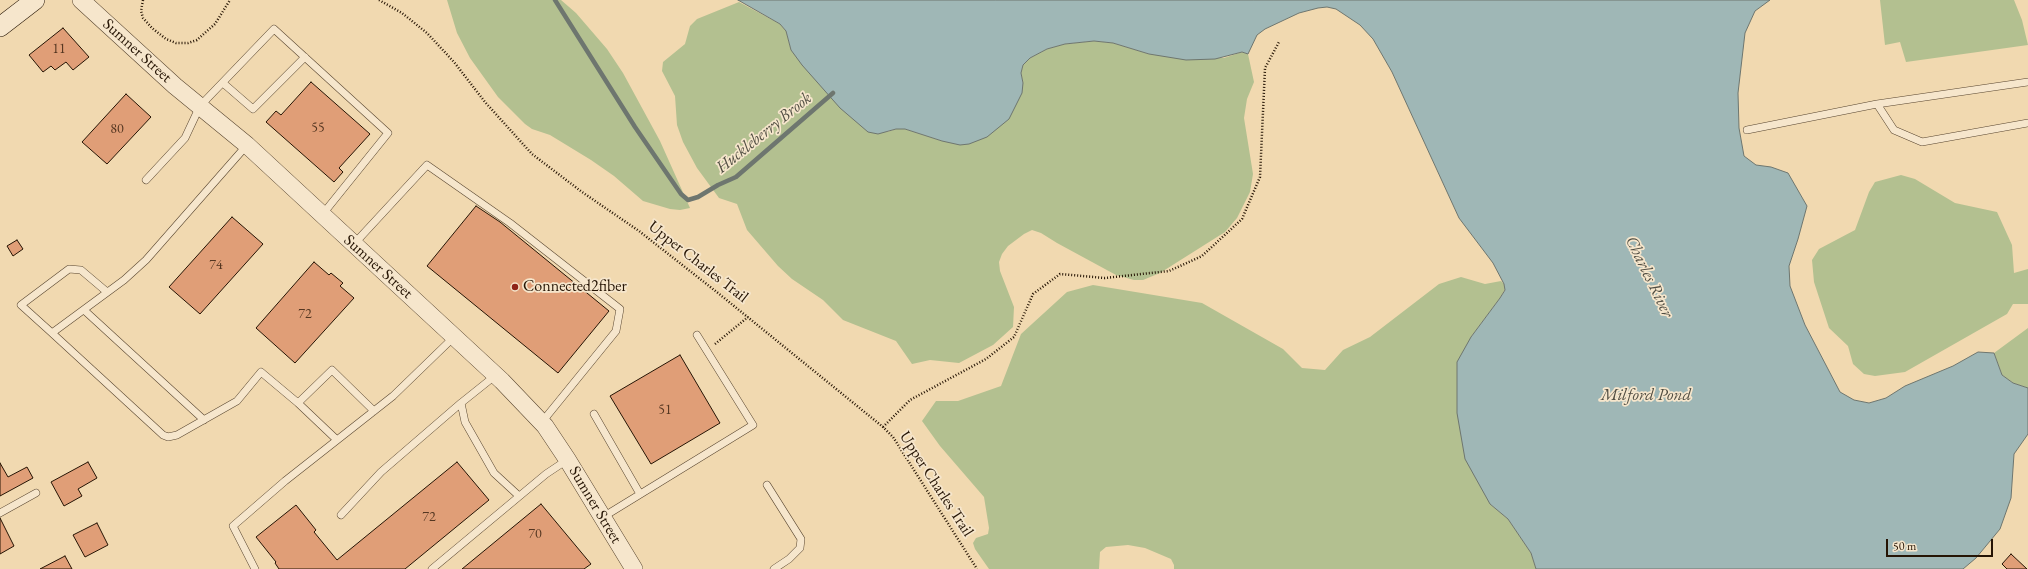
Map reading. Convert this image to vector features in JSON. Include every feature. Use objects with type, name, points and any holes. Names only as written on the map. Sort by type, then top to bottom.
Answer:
[{"type":"main road","points":[[0,27],[35,0]]},
{"type":"street","name":"Sumner Street","points":[[81,0],[105,24],[247,145],[496,375],[542,423],[567,459],[634,569]]},
{"type":"lane","points":[[146,180],[185,138],[200,106],[274,29],[388,133],[322,215]]},
{"type":"lane","points":[[222,82],[253,109],[305,57]]},
{"type":"lane","points":[[1747,130],[1876,104],[2028,82]]},
{"type":"lane","points":[[1876,104],[1894,130],[1922,142],[2028,123]]},
{"type":"lane","points":[[52,333],[84,310],[146,260],[247,145]]},
{"type":"lane","points":[[354,244],[427,165],[510,223],[620,309],[616,331],[542,423]]},
{"type":"lane","points":[[107,292],[81,270],[69,269],[21,304],[163,435],[168,437],[177,435],[237,401],[260,372],[298,403],[337,440]]},
{"type":"lane","points":[[84,310],[204,420]]},
{"type":"lane","points":[[602,517],[753,425],[697,335]]},
{"type":"lane","points":[[255,569],[233,526],[285,481],[393,396],[455,336]]},
{"type":"lane","points":[[298,403],[332,370],[374,411]]},
{"type":"lane","points":[[341,515],[381,472],[496,375]]},
{"type":"lane","points":[[461,403],[464,422],[494,473],[519,496]]},
{"type":"lane","points":[[594,414],[640,494]]},
{"type":"lane","points":[[432,569],[519,496],[567,459]]},
{"type":"lane","points":[[767,485],[801,539],[800,548],[789,559],[774,569]]},
{"type":"lane","points":[[0,513],[36,493]]},
{"type":"path","points":[[143,0],[141,11],[143,18],[152,28],[166,39],[176,43],[188,43],[197,40],[215,24],[230,0]]},
{"type":"path","name":"Upper Charles Trail","points":[[378,0],[402,13],[427,33],[454,62],[486,102],[532,154],[582,192],[639,231],[748,317],[883,427],[893,437],[977,569]]},
{"type":"path","points":[[883,427],[910,400],[986,358],[1014,337],[1033,294],[1060,274],[1105,278],[1169,271],[1202,256],[1242,219],[1260,177],[1265,68],[1279,42]]},
{"type":"path","points":[[706,350],[726,336],[748,317]]},
{"type":"green space","points":[[447,0],[561,0],[576,13],[607,49],[623,73],[660,141],[690,208],[680,210],[670,209],[643,201],[614,176],[591,160],[550,135],[532,129],[525,124],[498,97],[470,58],[457,33]]},
{"type":"green space","points":[[1880,0],[2014,0],[2022,20],[2028,45],[1906,62],[1900,42],[1885,45]]},
{"type":"green space","points":[[739,2],[780,24],[786,31],[791,50],[887,132],[896,129],[905,129],[942,141],[1023,83],[1021,73],[1023,65],[1030,58],[1047,49],[1065,44],[1094,41],[1113,43],[1149,54],[1224,58],[1242,52],[1248,54],[1254,82],[1247,99],[1244,118],[1253,174],[1250,192],[1237,218],[1225,232],[1160,273],[1143,280],[1134,280],[1116,275],[1041,233],[1032,230],[1024,234],[1008,246],[1002,254],[999,262],[1000,271],[1014,307],[1013,327],[993,345],[959,363],[930,360],[912,364],[896,341],[843,320],[823,300],[792,279],[778,266],[747,230],[737,204],[719,198],[697,168],[683,142],[677,125],[675,96],[662,71],[663,62],[685,44],[690,26],[697,19]]},
{"type":"green space","points":[[1901,175],[1915,179],[1955,203],[1997,212],[2012,245],[2014,273],[2028,269],[2028,304],[2013,304],[2007,314],[1905,372],[1875,376],[1864,374],[1853,364],[1848,346],[1829,328],[1814,282],[1812,260],[1819,249],[1855,230],[1869,192],[1875,182]]},
{"type":"green space","points":[[1461,277],[1485,284],[1501,281],[1504,284],[1505,289],[1500,298],[1471,337],[1490,504],[1508,519],[1531,553],[1536,569],[1174,569],[1171,559],[1145,548],[1128,545],[1106,547],[1100,552],[1099,569],[989,569],[975,549],[973,543],[976,538],[988,534],[989,528],[984,497],[940,446],[922,421],[936,401],[958,401],[1001,386],[1021,334],[1067,292],[1093,285],[1202,303],[1283,349],[1302,368],[1325,370],[1343,350],[1370,337],[1439,284]]},
{"type":"green space","points":[[2028,328],[2028,388],[2013,383],[2002,375],[1994,353]]},
{"type":"water","name":"Milford Pond","points":[[738,0],[1770,0],[1755,11],[1745,33],[1738,93],[1739,128],[1744,156],[1756,165],[1771,167],[1788,173],[1807,206],[1789,266],[1790,286],[1805,325],[1840,392],[1854,400],[1869,403],[1886,398],[1905,386],[1953,366],[1978,352],[1994,353],[2002,375],[2013,383],[2028,388],[2028,434],[2014,454],[2011,498],[2000,529],[1976,558],[1963,569],[1536,569],[1531,553],[1508,519],[1490,504],[1465,459],[1457,413],[1457,362],[1471,337],[1505,290],[1504,284],[1493,263],[1459,218],[1392,72],[1373,39],[1360,25],[1336,9],[1327,7],[1299,13],[1265,29],[1257,35],[1248,54],[1242,52],[1215,59],[1186,60],[1149,54],[1113,43],[1094,41],[1065,44],[1047,49],[1030,58],[1023,65],[1021,73],[1023,83],[1022,93],[1009,119],[987,137],[969,144],[960,145],[905,129],[896,129],[878,134],[868,132],[840,108],[802,65],[791,50],[786,31],[780,24]]},
{"type":"building","points":[[63,28],[89,57],[73,70],[66,62],[55,70],[51,66],[43,72],[29,55]]},
{"type":"building","points":[[311,82],[370,134],[339,168],[343,172],[334,182],[266,122],[276,111],[281,115]]},
{"type":"building","points":[[126,94],[151,117],[107,164],[82,142]]},
{"type":"building","points":[[476,206],[500,222],[609,311],[558,373],[427,266]]},
{"type":"building","points":[[232,217],[263,244],[200,314],[169,287]]},
{"type":"building","points":[[17,240],[23,249],[13,256],[7,246]]},
{"type":"building","points":[[314,262],[329,275],[331,273],[343,283],[340,286],[354,298],[295,363],[256,328]]},
{"type":"building","points":[[680,355],[720,423],[651,464],[610,396]]},
{"type":"building","points":[[88,462],[97,478],[78,489],[82,496],[64,506],[51,482]]},
{"type":"building","points":[[457,462],[489,500],[405,569],[279,569],[275,563],[276,562],[256,537],[296,505],[316,530],[314,532],[337,560]]},
{"type":"building","points":[[0,463],[8,477],[27,467],[33,478],[0,496]]},
{"type":"building","points":[[541,504],[591,564],[584,569],[462,569]]},
{"type":"building","points":[[0,518],[14,546],[0,554]]},
{"type":"building","points":[[97,523],[108,545],[85,557],[73,535]]},
{"type":"building","points":[[2011,554],[2027,569],[2007,569],[2002,564]]},
{"type":"building","points":[[65,556],[72,569],[40,569]]},
{"type":"waterway","name":"Huckleberry Brook","points":[[555,0],[635,127],[681,194],[688,200],[698,197],[718,185],[736,177],[833,93]]},
{"type":"place","name":"Connected2fiber","points":[[515,287]]},
{"type":"water label","name":"Charles River","points":[[1649,277]]}]
